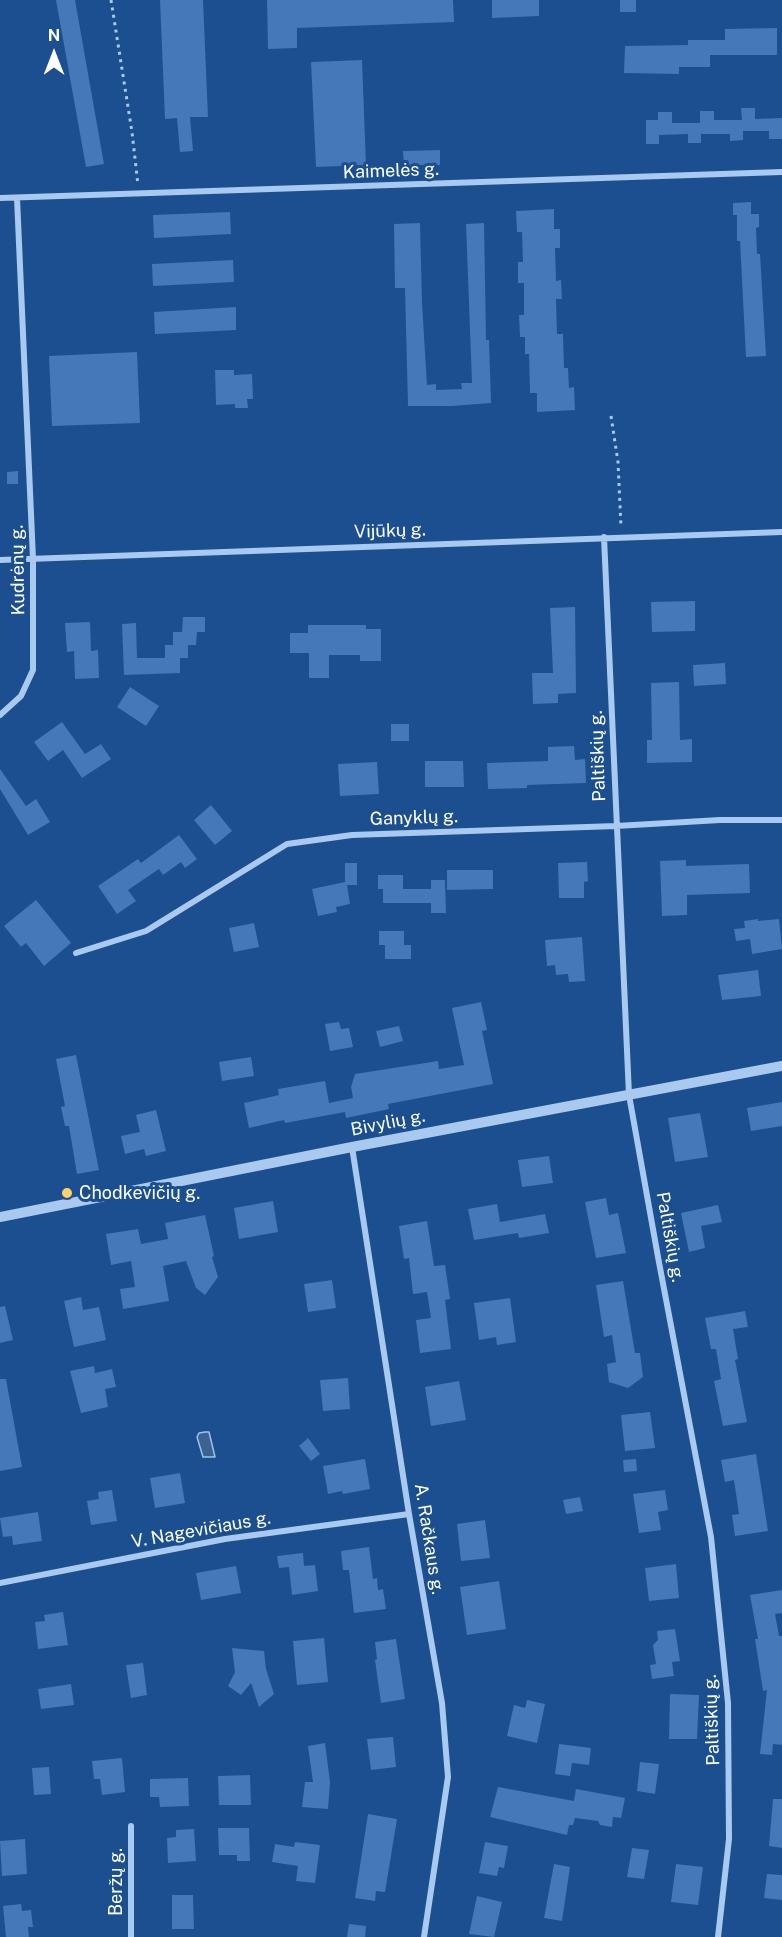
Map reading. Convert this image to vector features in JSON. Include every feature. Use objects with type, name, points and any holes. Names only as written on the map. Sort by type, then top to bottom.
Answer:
[{"type":"street","name":"Kaimelės g.","points":[[0,198],[782,171]]},
{"type":"street","name":"Kudrėnų g.","points":[[0,715],[21,696],[33,670],[33,560],[17,198]]},
{"type":"street","name":"Vijūkų g.","points":[[0,560],[782,531]]},
{"type":"street","name":"Paltiškių g.","points":[[604,537],[629,1095],[714,1558],[728,1703],[729,1839],[717,1937]]},
{"type":"street","name":"Ganyklų g.","points":[[76,952],[146,931],[287,844],[352,835],[720,820],[782,820]]},
{"type":"street","name":"Bivylių g.","points":[[0,1217],[352,1147],[782,1066]]},
{"type":"street","name":"A. Račkaus g.","points":[[352,1147],[409,1514],[442,1703],[448,1777],[424,1937]]},
{"type":"street","name":"V. Nagevičiaus g.","points":[[0,1582],[225,1539],[409,1514]]},
{"type":"street","name":"Beržų g.","points":[[131,1826],[131,1937]]},
{"type":"path","points":[[111,0],[132,132],[139,193]]},
{"type":"path","points":[[611,416],[618,462],[622,536]]},
{"type":"water","points":[[209,1432],[215,1457],[203,1457],[197,1437],[199,1433]]},
{"type":"building","points":[[56,0],[75,0],[104,164],[86,167]]},
{"type":"building","points":[[160,0],[203,0],[208,117],[190,117],[193,151],[180,152],[177,118],[165,119]]},
{"type":"building","points":[[267,0],[453,0],[454,22],[297,28],[297,48],[268,49]]},
{"type":"building","points":[[492,0],[539,0],[539,16],[492,18]]},
{"type":"building","points":[[620,0],[636,0],[636,12],[620,12]]},
{"type":"building","points":[[777,28],[777,55],[710,55],[710,67],[679,67],[679,74],[624,73],[625,46],[688,45],[688,40],[725,40],[725,29]]},
{"type":"building","points":[[362,60],[366,165],[316,167],[311,62]]},
{"type":"building","points":[[741,108],[755,108],[755,119],[782,118],[782,139],[769,139],[769,131],[743,131],[743,140],[730,141],[730,134],[701,134],[701,143],[688,143],[688,134],[659,135],[659,144],[646,144],[646,120],[658,120],[658,112],[672,112],[672,123],[700,123],[700,111],[714,111],[714,120],[742,120]]},
{"type":"building","points":[[440,150],[440,165],[404,165],[403,151]]},
{"type":"building","points":[[751,202],[751,214],[759,214],[759,227],[756,228],[757,254],[760,254],[766,356],[746,357],[740,241],[737,241],[737,215],[733,215],[733,203]]},
{"type":"building","points":[[554,209],[554,229],[560,229],[560,248],[555,248],[556,281],[561,280],[562,299],[556,299],[557,334],[563,334],[564,368],[568,368],[569,388],[574,387],[575,410],[537,412],[537,393],[530,393],[529,354],[525,354],[525,337],[520,337],[519,315],[524,315],[524,283],[518,283],[518,262],[523,262],[522,232],[517,232],[516,211]]},
{"type":"building","points":[[230,212],[231,234],[154,238],[153,215]]},
{"type":"building","points":[[420,223],[427,385],[436,384],[436,390],[462,389],[461,383],[472,383],[466,224],[484,223],[486,340],[489,340],[491,403],[408,406],[405,288],[395,288],[394,224]]},
{"type":"building","points":[[233,260],[234,282],[153,286],[152,264]]},
{"type":"building","points":[[236,307],[236,330],[155,334],[154,312]]},
{"type":"building","points":[[137,352],[140,423],[52,426],[49,356]]},
{"type":"building","points":[[215,370],[234,370],[234,375],[252,374],[253,399],[247,399],[248,408],[235,408],[235,404],[216,405]]},
{"type":"building","points":[[18,471],[18,484],[7,484],[7,472]]},
{"type":"building","points":[[695,601],[695,631],[652,632],[651,602]]},
{"type":"building","points":[[575,607],[576,693],[558,694],[558,703],[533,704],[532,673],[553,673],[550,608]]},
{"type":"building","points":[[183,617],[205,617],[205,632],[197,632],[196,645],[188,645],[188,658],[180,658],[180,673],[124,675],[122,624],[136,623],[137,658],[165,658],[165,645],[173,645],[173,632],[182,632]]},
{"type":"building","points":[[90,622],[91,651],[98,650],[99,678],[75,679],[74,651],[67,652],[65,623]]},
{"type":"building","points":[[308,625],[366,625],[366,629],[381,629],[381,661],[360,661],[360,655],[329,655],[329,678],[309,678],[309,653],[290,653],[290,633],[308,633]]},
{"type":"building","points":[[725,663],[726,684],[694,686],[693,665]]},
{"type":"building","points":[[679,682],[680,740],[692,739],[692,762],[647,763],[647,740],[652,740],[651,683]]},
{"type":"building","points":[[130,687],[159,706],[146,726],[117,707]]},
{"type":"building","points":[[62,722],[85,754],[101,744],[111,759],[82,778],[63,750],[48,761],[34,742]]},
{"type":"building","points":[[391,724],[409,724],[409,741],[391,741]]},
{"type":"building","points":[[574,746],[575,760],[585,759],[586,783],[488,789],[487,763],[548,761],[548,747]]},
{"type":"building","points":[[425,761],[463,761],[464,787],[425,787]]},
{"type":"building","points":[[377,762],[379,794],[340,796],[338,764]]},
{"type":"building","points":[[0,769],[26,806],[36,799],[50,822],[28,835],[0,789]]},
{"type":"building","points":[[211,805],[232,831],[215,845],[194,820]]},
{"type":"building","points":[[179,835],[197,859],[185,868],[181,862],[163,875],[159,869],[128,890],[136,901],[117,914],[98,886],[138,859],[141,863]]},
{"type":"building","points":[[686,860],[686,866],[749,864],[750,893],[687,895],[687,915],[662,916],[660,861]]},
{"type":"building","points":[[587,862],[588,881],[584,882],[584,898],[559,898],[558,863]]},
{"type":"building","points":[[345,863],[357,863],[357,885],[347,885],[350,904],[336,907],[337,912],[318,916],[312,889],[345,882]]},
{"type":"building","points":[[447,870],[493,870],[493,889],[447,890]]},
{"type":"building","points":[[378,875],[403,875],[403,889],[431,889],[431,880],[445,880],[446,913],[431,913],[431,903],[383,903],[383,889],[378,889]]},
{"type":"building","points":[[36,900],[71,943],[44,966],[26,943],[21,947],[4,926]]},
{"type":"building","points":[[758,919],[758,921],[779,919],[782,949],[752,954],[750,939],[736,941],[734,929],[745,928],[744,921]]},
{"type":"building","points":[[254,923],[259,947],[234,952],[229,928]]},
{"type":"building","points":[[379,931],[404,931],[404,945],[411,945],[411,959],[385,959],[385,945],[379,945]]},
{"type":"building","points":[[582,937],[585,981],[569,982],[568,974],[556,975],[555,965],[547,966],[545,940]]},
{"type":"building","points":[[758,970],[761,996],[722,1000],[718,975]]},
{"type":"building","points":[[481,1002],[487,1030],[482,1031],[493,1084],[388,1104],[389,1109],[346,1118],[345,1112],[285,1123],[284,1120],[249,1128],[244,1103],[279,1095],[278,1089],[325,1081],[329,1103],[353,1098],[351,1087],[355,1074],[438,1061],[439,1069],[464,1065],[452,1008]]},
{"type":"building","points":[[339,1022],[341,1029],[349,1028],[353,1047],[330,1051],[325,1024]]},
{"type":"building","points":[[399,1026],[403,1041],[380,1047],[376,1031]]},
{"type":"building","points":[[76,1055],[99,1170],[77,1174],[69,1126],[65,1126],[61,1107],[65,1106],[56,1059]]},
{"type":"building","points":[[251,1057],[254,1076],[222,1081],[219,1062]]},
{"type":"building","points":[[782,1102],[782,1126],[751,1131],[747,1108]]},
{"type":"building","points":[[156,1110],[166,1151],[146,1156],[144,1149],[125,1154],[121,1136],[140,1132],[136,1115]]},
{"type":"building","points":[[700,1113],[708,1157],[675,1162],[668,1118]]},
{"type":"building","points":[[549,1156],[553,1183],[522,1187],[518,1160]]},
{"type":"building","points":[[606,1198],[609,1215],[618,1213],[626,1253],[596,1258],[585,1202]]},
{"type":"building","points":[[273,1201],[278,1232],[239,1239],[234,1208]]},
{"type":"building","points":[[497,1204],[500,1222],[545,1214],[549,1233],[519,1238],[518,1233],[474,1240],[468,1209]]},
{"type":"building","points":[[718,1205],[722,1222],[701,1226],[705,1248],[689,1252],[681,1213]]},
{"type":"building","points":[[205,1215],[218,1277],[205,1295],[196,1288],[186,1261],[163,1266],[169,1301],[123,1309],[120,1289],[135,1287],[131,1261],[111,1265],[106,1234],[138,1229],[141,1244],[168,1239],[165,1223]]},
{"type":"building","points":[[427,1221],[434,1266],[445,1265],[450,1299],[445,1300],[451,1349],[420,1353],[416,1320],[431,1318],[427,1292],[413,1294],[409,1258],[404,1259],[399,1226]]},
{"type":"building","points":[[332,1280],[336,1308],[308,1312],[304,1284]]},
{"type":"building","points":[[623,1281],[635,1353],[640,1353],[643,1377],[628,1388],[609,1382],[607,1364],[616,1362],[612,1335],[604,1337],[596,1285]]},
{"type":"building","points":[[81,1297],[83,1310],[99,1307],[106,1340],[74,1347],[64,1301]]},
{"type":"building","points":[[510,1298],[516,1342],[497,1345],[496,1337],[479,1340],[474,1303]]},
{"type":"building","points":[[5,1306],[13,1340],[0,1343],[0,1307]]},
{"type":"building","points":[[745,1311],[748,1327],[733,1329],[738,1359],[735,1360],[747,1422],[723,1426],[714,1381],[721,1379],[716,1349],[711,1349],[705,1318]]},
{"type":"building","points":[[94,1366],[95,1373],[112,1369],[116,1387],[105,1389],[108,1407],[81,1413],[70,1371]]},
{"type":"building","points":[[348,1378],[350,1409],[323,1411],[320,1380]]},
{"type":"building","points":[[0,1379],[6,1379],[22,1467],[0,1471]]},
{"type":"building","points":[[459,1381],[466,1420],[431,1426],[425,1387]]},
{"type":"building","points":[[650,1412],[655,1448],[625,1451],[621,1415]]},
{"type":"building","points":[[308,1438],[320,1454],[311,1461],[299,1446]]},
{"type":"building","points":[[756,1454],[768,1531],[735,1536],[732,1515],[739,1514],[734,1480],[725,1482],[721,1460]]},
{"type":"building","points":[[365,1459],[370,1489],[328,1494],[323,1466]]},
{"type":"building","points":[[636,1459],[637,1471],[624,1472],[623,1460]]},
{"type":"building","points":[[180,1473],[185,1503],[155,1508],[150,1478]]},
{"type":"building","points":[[112,1490],[117,1521],[91,1525],[87,1501],[99,1499],[98,1492]]},
{"type":"building","points":[[665,1490],[668,1510],[658,1512],[661,1530],[639,1533],[633,1494]]},
{"type":"building","points":[[580,1497],[583,1511],[566,1514],[563,1500]]},
{"type":"building","points":[[38,1512],[42,1541],[13,1545],[12,1536],[3,1537],[0,1518]]},
{"type":"building","points":[[485,1520],[490,1558],[461,1561],[457,1524]]},
{"type":"building","points":[[369,1547],[373,1579],[377,1578],[378,1590],[383,1589],[386,1609],[354,1613],[349,1570],[343,1570],[341,1551]]},
{"type":"building","points":[[303,1553],[304,1566],[315,1565],[318,1591],[292,1595],[289,1567],[279,1568],[277,1556]]},
{"type":"building","points":[[676,1564],[679,1598],[649,1601],[645,1568]]},
{"type":"building","points":[[236,1566],[241,1593],[201,1600],[196,1573]]},
{"type":"building","points":[[499,1581],[506,1629],[467,1635],[460,1587]]},
{"type":"building","points":[[782,1590],[782,1613],[775,1614],[779,1636],[782,1636],[782,1745],[773,1744],[772,1755],[760,1754],[767,1690],[763,1691],[755,1639],[758,1639],[750,1595]]},
{"type":"building","points":[[63,1612],[68,1645],[38,1649],[35,1622],[45,1621],[44,1615]]},
{"type":"building","points":[[675,1629],[680,1661],[672,1662],[674,1676],[652,1679],[650,1665],[656,1664],[653,1645],[658,1640],[657,1631]]},
{"type":"building","points":[[324,1638],[328,1682],[297,1685],[293,1641]]},
{"type":"building","points":[[396,1639],[405,1699],[381,1703],[375,1642]]},
{"type":"building","points":[[232,1648],[264,1651],[266,1669],[274,1694],[259,1707],[251,1683],[241,1695],[228,1686],[235,1672]]},
{"type":"building","points":[[143,1663],[147,1695],[131,1698],[126,1665]]},
{"type":"building","points":[[71,1684],[74,1705],[41,1709],[38,1689]]},
{"type":"building","points":[[670,1694],[699,1695],[697,1739],[669,1739]]},
{"type":"building","points":[[527,1700],[545,1704],[537,1743],[507,1736],[514,1705],[525,1708]]},
{"type":"building","points":[[393,1737],[396,1767],[371,1770],[367,1739]]},
{"type":"building","points":[[325,1743],[330,1782],[328,1809],[302,1807],[305,1782],[313,1782],[308,1746]]},
{"type":"building","points":[[559,1744],[591,1748],[589,1765],[572,1763],[570,1776],[555,1774]]},
{"type":"building","points":[[122,1758],[125,1792],[102,1795],[100,1779],[94,1779],[92,1761]]},
{"type":"building","points":[[640,1762],[659,1764],[655,1794],[637,1791]]},
{"type":"building","points":[[49,1767],[51,1794],[34,1795],[32,1768]]},
{"type":"building","points":[[250,1775],[251,1805],[219,1805],[218,1776]]},
{"type":"building","points":[[188,1778],[189,1806],[160,1807],[159,1797],[150,1797],[150,1779]]},
{"type":"building","points":[[498,1787],[574,1801],[576,1789],[625,1798],[621,1818],[613,1817],[612,1827],[600,1825],[598,1821],[575,1818],[573,1825],[569,1825],[567,1835],[490,1817]]},
{"type":"building","points":[[773,1799],[782,1799],[782,1848],[769,1846]]},
{"type":"building","points":[[368,1814],[397,1819],[385,1892],[376,1891],[375,1901],[355,1898]]},
{"type":"building","points":[[218,1828],[249,1828],[250,1861],[237,1861],[237,1855],[219,1855]]},
{"type":"building","points":[[194,1829],[196,1861],[168,1863],[167,1838],[176,1837],[176,1830]]},
{"type":"building","points":[[25,1839],[27,1874],[2,1876],[0,1841]]},
{"type":"building","points":[[295,1842],[320,1845],[315,1883],[296,1881],[298,1866],[272,1862],[275,1844],[294,1847]]},
{"type":"building","points":[[485,1842],[508,1846],[504,1868],[499,1867],[497,1876],[479,1873]]},
{"type":"building","points":[[632,1848],[649,1850],[644,1879],[627,1877]]},
{"type":"building","points":[[554,1864],[570,1867],[562,1921],[544,1918]]},
{"type":"building","points":[[676,1864],[703,1867],[698,1905],[671,1902]]},
{"type":"building","points":[[767,1874],[782,1875],[782,1900],[764,1898]]},
{"type":"building","points":[[172,1895],[193,1895],[194,1929],[172,1929]]},
{"type":"building","points":[[477,1896],[502,1902],[494,1937],[469,1934]]},
{"type":"building","points":[[21,1904],[22,1911],[31,1910],[33,1927],[28,1927],[29,1937],[6,1937],[3,1906]]},
{"type":"building","points":[[349,1924],[366,1926],[365,1937],[347,1937]]},
{"type":"place","name":"Chodkevičių g.","points":[[67,1193]]}]
